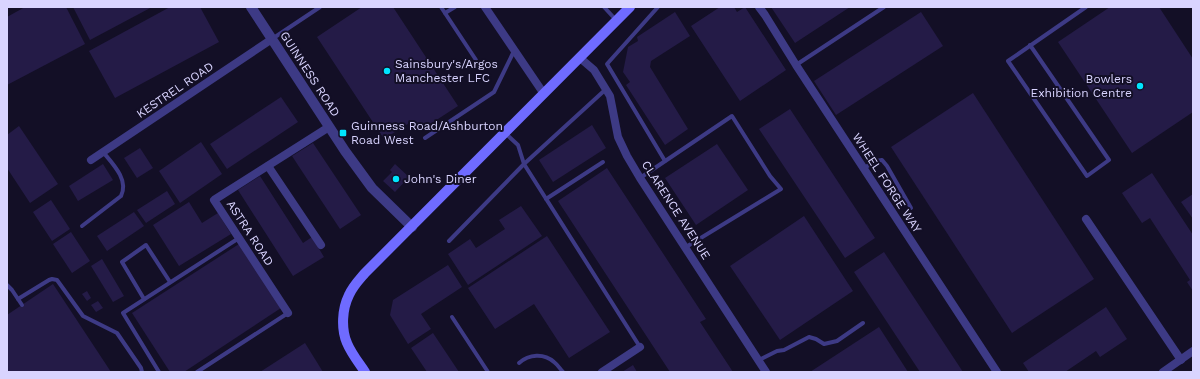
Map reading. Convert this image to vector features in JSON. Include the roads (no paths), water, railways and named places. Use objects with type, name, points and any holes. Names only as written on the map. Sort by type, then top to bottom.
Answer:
[{"type":"main road","points":[[365,372],[347,344],[344,332],[343,319],[348,296],[355,285],[365,273],[630,7]]},
{"type":"street","name":"GUINNESS ROAD","points":[[251,7],[345,151],[372,188],[412,227]]},
{"type":"street","points":[[485,7],[544,94]]},
{"type":"street","name":"WHEEL FORGE WAY","points":[[759,7],[766,15],[796,65],[997,372]]},
{"type":"street","name":"KESTREL ROAD","points":[[90,160],[272,39]]},
{"type":"street","name":"CLARENCE AVENUE","points":[[580,58],[594,70],[610,96],[618,137],[640,178],[766,372]]},
{"type":"street","name":"ASTRA ROAD","points":[[288,314],[214,200],[329,127]]},
{"type":"street","points":[[268,166],[321,245]]},
{"type":"street","points":[[1086,219],[1181,360]]},
{"type":"street","points":[[602,372],[640,347]]},
{"type":"street","points":[[1163,372],[1193,351]]},
{"type":"lane","points":[[272,39],[320,7]]},
{"type":"lane","points":[[441,7],[476,60]]},
{"type":"lane","points":[[445,13],[454,7]]},
{"type":"lane","points":[[604,7],[617,20]]},
{"type":"lane","points":[[658,7],[608,64],[665,161]]},
{"type":"lane","points":[[796,65],[884,7]]},
{"type":"lane","points":[[1030,45],[1109,160],[1087,176],[1008,61],[1030,45],[1086,7]]},
{"type":"lane","points":[[425,138],[494,92],[514,51]]},
{"type":"lane","points":[[449,241],[524,164],[605,90]]},
{"type":"lane","points":[[640,178],[732,116],[770,176],[781,189],[686,248]]},
{"type":"lane","points":[[505,133],[518,146],[524,164],[640,347]]},
{"type":"lane","points":[[82,226],[121,196],[124,190],[121,177],[103,152]]},
{"type":"lane","points":[[864,168],[876,161],[882,160],[911,208]]},
{"type":"lane","points":[[546,199],[603,162]]},
{"type":"lane","points":[[159,372],[123,313],[239,238]]},
{"type":"lane","points":[[144,299],[122,262],[146,245],[170,282]]},
{"type":"lane","points":[[18,299],[49,280],[57,280],[83,316],[117,333],[141,368],[142,372]]},
{"type":"lane","points":[[7,285],[22,304]]},
{"type":"lane","points":[[197,372],[288,314]]},
{"type":"lane","points":[[452,317],[488,372]]},
{"type":"lane","points":[[758,361],[777,351],[784,350],[809,338],[816,339],[824,344],[837,341],[863,323]]},
{"type":"lane","points":[[519,363],[526,357],[540,355],[554,362],[563,372]]},
{"type":"place","name":"Sainsbury's/Argos Manchester LFC","points":[[387,71]]},
{"type":"place","name":"Bowlers Exhibition Centre","points":[[1140,86]]},
{"type":"place","name":"Guinness Road/Ashburton Road West","points":[[343,133]]},
{"type":"place","name":"John's Diner","points":[[396,179]]}]
